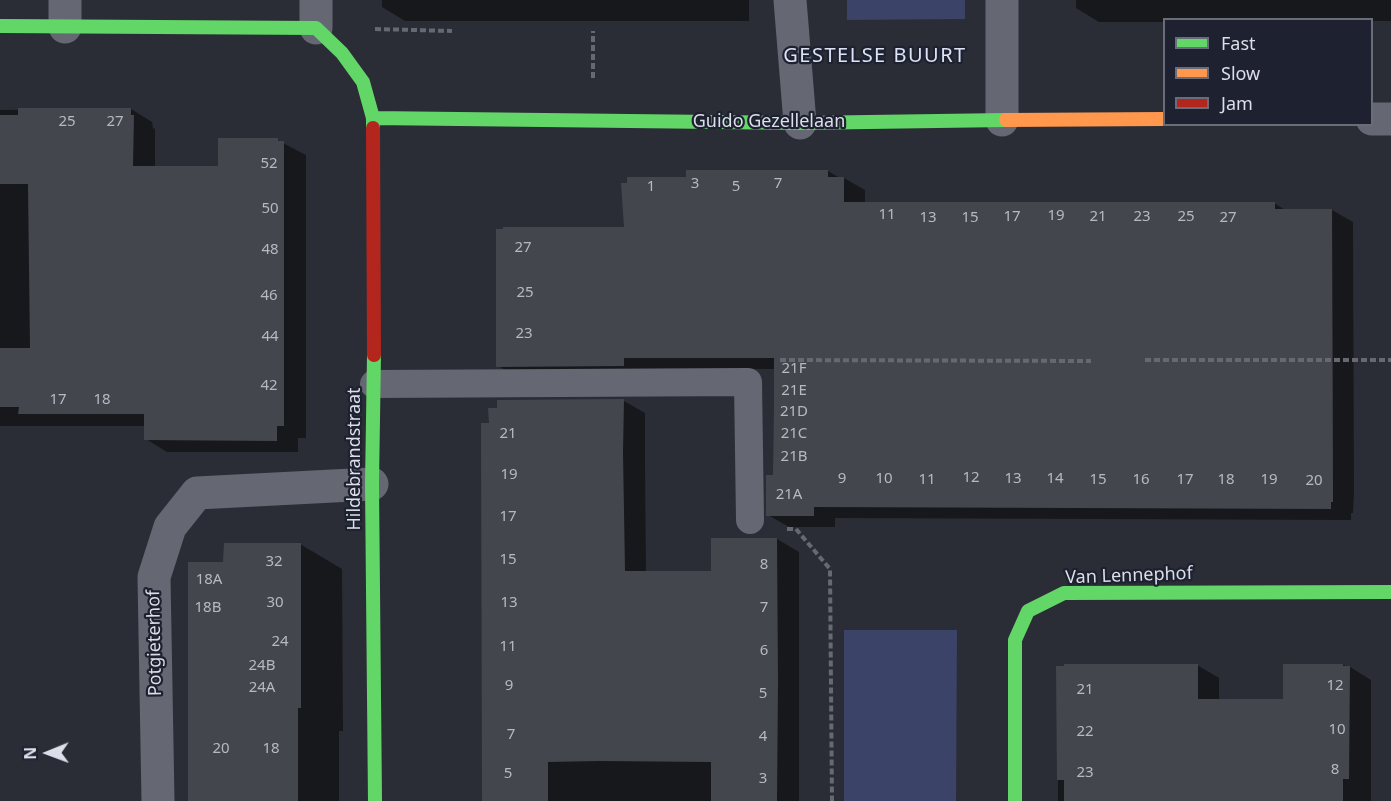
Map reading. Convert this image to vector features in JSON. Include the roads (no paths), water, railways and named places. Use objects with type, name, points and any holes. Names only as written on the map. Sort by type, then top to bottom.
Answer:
[{"type":"street","points":[[790,0],[800,123]]},
{"type":"street","points":[[1002,0],[1002,120]]},
{"type":"street","points":[[0,26],[65,13],[316,14]]},
{"type":"street","name":"Hildebrandstraat","points":[[316,14],[363,82],[373,118],[372,484],[375,801]]},
{"type":"street","name":"Guido Gezellelaan","points":[[373,118],[800,123],[1163,119]]},
{"type":"street","points":[[1373,119],[1391,119]]},
{"type":"street","name":"Potgieterhof","points":[[158,801],[154,577],[170,527],[197,493],[372,484]]},
{"type":"street","name":"Van Lennephof","points":[[1016,801],[1015,640],[1028,611],[1064,593],[1391,592]]},
{"type":"lane","points":[[374,384],[748,382],[750,520]]},
{"type":"district","name":"GESTELSE BUURT","points":[[875,56]]}]
